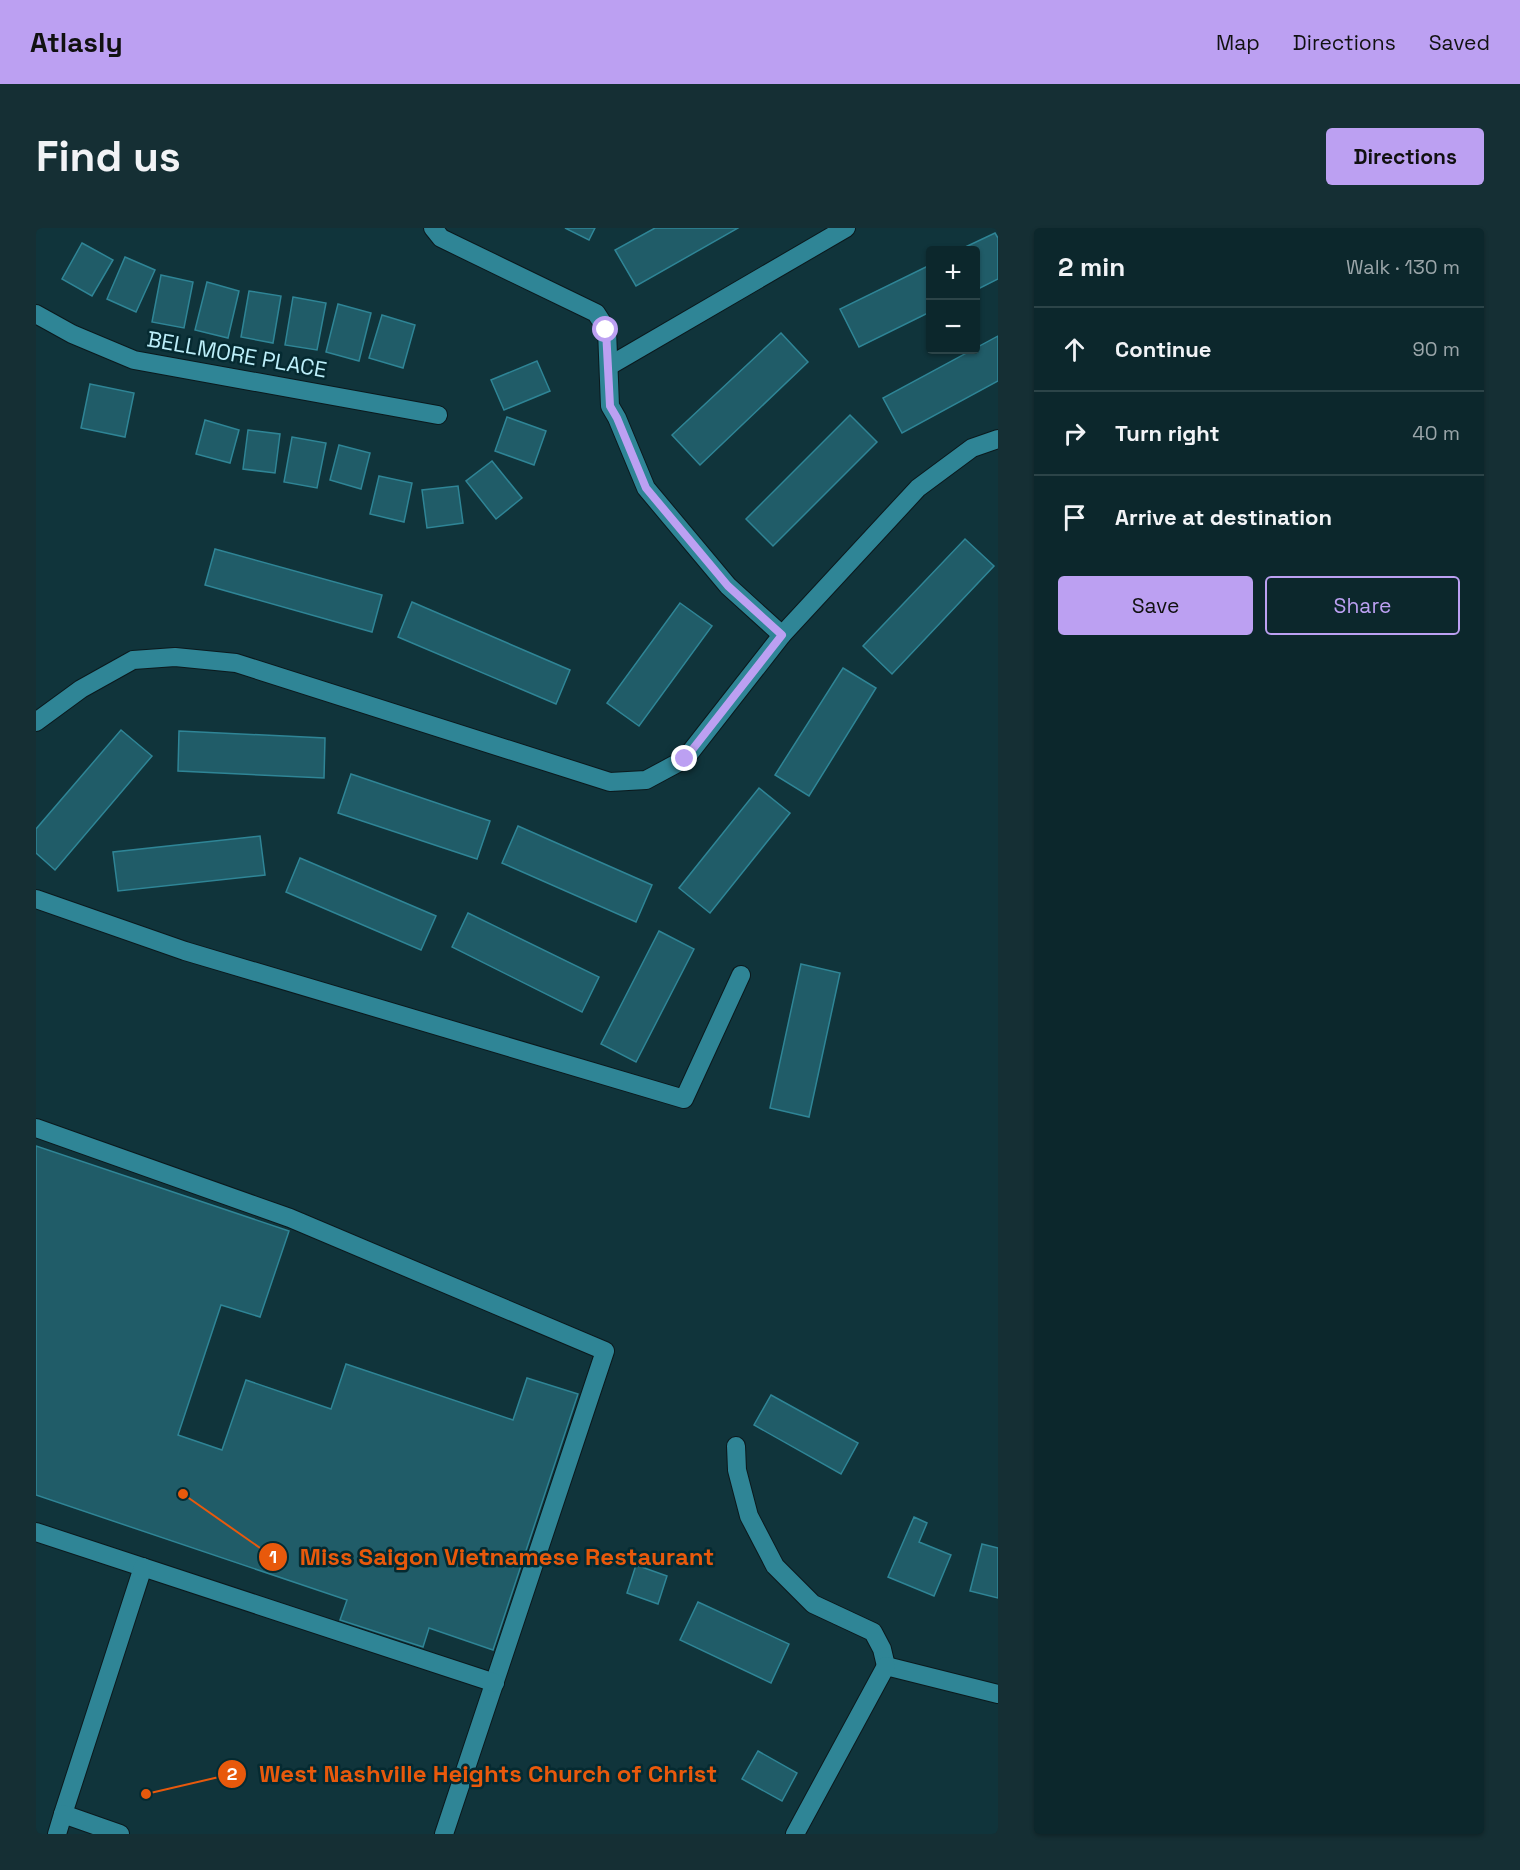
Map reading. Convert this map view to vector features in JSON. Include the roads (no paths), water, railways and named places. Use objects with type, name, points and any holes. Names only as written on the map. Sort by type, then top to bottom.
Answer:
[{"type":"street","points":[[433,228],[441,238],[596,312],[606,330],[610,406],[646,488],[728,586],[782,635]]},
{"type":"street","points":[[609,366],[846,228]]},
{"type":"street","name":"BELLMORE PLACE","points":[[36,314],[72,334],[134,360],[438,415]]},
{"type":"street","points":[[36,722],[81,689],[133,660],[175,657],[236,663],[610,782],[646,780],[685,759],[782,635],[918,488],[972,447],[998,440]]},
{"type":"street","points":[[36,899],[185,951],[684,1099],[741,975]]},
{"type":"street","points":[[36,1128],[290,1218],[606,1351],[444,1834]]},
{"type":"street","points":[[736,1446],[737,1470],[749,1516],[775,1566],[813,1604],[873,1632],[882,1649],[886,1666],[795,1834]]},
{"type":"street","points":[[36,1532],[495,1683]]},
{"type":"street","points":[[57,1834],[143,1567]]},
{"type":"street","points":[[886,1666],[998,1694]]},
{"type":"street","points":[[63,1814],[120,1834]]},
{"type":"place","name":"Miss Saigon Vietnamese Restaurant","points":[[183,1494]]},
{"type":"place","name":"West Nashville Heights Church of Christ","points":[[146,1794]]}]
